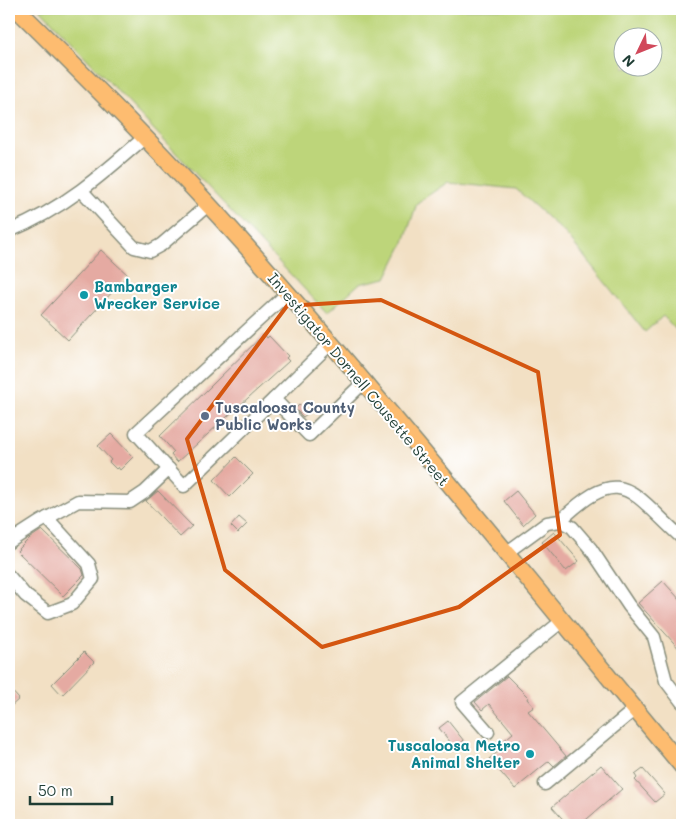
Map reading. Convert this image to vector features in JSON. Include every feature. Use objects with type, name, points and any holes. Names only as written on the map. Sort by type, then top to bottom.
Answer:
[{"type":"main road","name":"Investigator Dornell Cousette Street","points":[[17,9],[145,137],[288,294],[364,382],[635,709],[680,759]]},
{"type":"street","points":[[9,231],[36,220],[82,191],[145,137]]},
{"type":"street","points":[[82,191],[134,248],[150,251],[161,245],[208,204]]},
{"type":"street","points":[[288,294],[136,433],[184,486],[331,343]]},
{"type":"street","points":[[274,399],[309,436],[364,382]]},
{"type":"street","points":[[9,542],[78,501],[130,502],[145,492],[169,470]]},
{"type":"street","points":[[506,553],[547,523],[560,521],[591,494],[605,487],[619,487],[632,493],[682,538]]},
{"type":"street","points":[[9,576],[25,596],[48,613],[72,604],[93,579],[89,564],[47,518]]},
{"type":"street","points":[[560,521],[572,527],[592,549],[629,606],[654,637],[666,681],[682,702]]},
{"type":"street","points":[[488,732],[462,702],[562,621]]},
{"type":"street","points":[[545,784],[635,709]]},
{"type":"highlighted area","points":[[381,300],[538,372],[560,535],[459,607],[322,647],[225,570],[187,439],[287,306]]},
{"type":"green space","points":[[40,9],[682,9],[682,336],[663,316],[645,332],[566,234],[516,189],[448,182],[417,203],[404,242],[386,278],[359,284],[327,313]]},
{"type":"building","name":"Bambarger Wrecker Service","points":[[101,250],[128,275],[68,340],[41,315]]},
{"type":"building","points":[[264,334],[267,338],[269,336],[288,356],[286,358],[289,361],[177,462],[171,455],[174,452],[160,436]]},
{"type":"building","points":[[300,404],[308,413],[303,417],[295,409]]},
{"type":"building","points":[[111,434],[133,457],[120,470],[118,467],[116,469],[109,462],[111,460],[98,446]]},
{"type":"building","points":[[236,457],[253,474],[230,497],[214,480]]},
{"type":"building","points":[[158,491],[192,526],[180,537],[146,501]]},
{"type":"building","points":[[516,491],[535,514],[523,525],[504,501]]},
{"type":"building","points":[[239,517],[247,524],[238,533],[231,526]]},
{"type":"building","points":[[42,530],[82,569],[84,575],[63,596],[17,551],[30,538]]},
{"type":"building","points":[[554,532],[579,561],[566,571],[542,542]]},
{"type":"building","points":[[663,581],[682,602],[682,652],[638,603]]},
{"type":"building","points":[[84,652],[94,662],[62,695],[52,684]]},
{"type":"building","points":[[507,676],[528,697],[527,699],[534,707],[528,711],[566,756],[554,766],[549,761],[515,789],[489,759],[500,750],[497,746],[513,733],[489,704],[482,710],[475,702]]},
{"type":"building","points":[[9,688],[19,699],[9,708]]},
{"type":"building","points":[[448,721],[464,741],[455,748],[439,728]]},
{"type":"building","points":[[601,765],[622,789],[580,825],[568,825],[552,807]]},
{"type":"building","points":[[643,769],[665,794],[655,802],[635,780],[637,778],[635,775]]},
{"type":"place","name":"Bambarger Wrecker Service","points":[[84,295]]},
{"type":"place","name":"Tuscaloosa County Public Works","points":[[205,416]]},
{"type":"place","name":"Tuscaloosa Metro Animal Shelter","points":[[530,754]]}]
